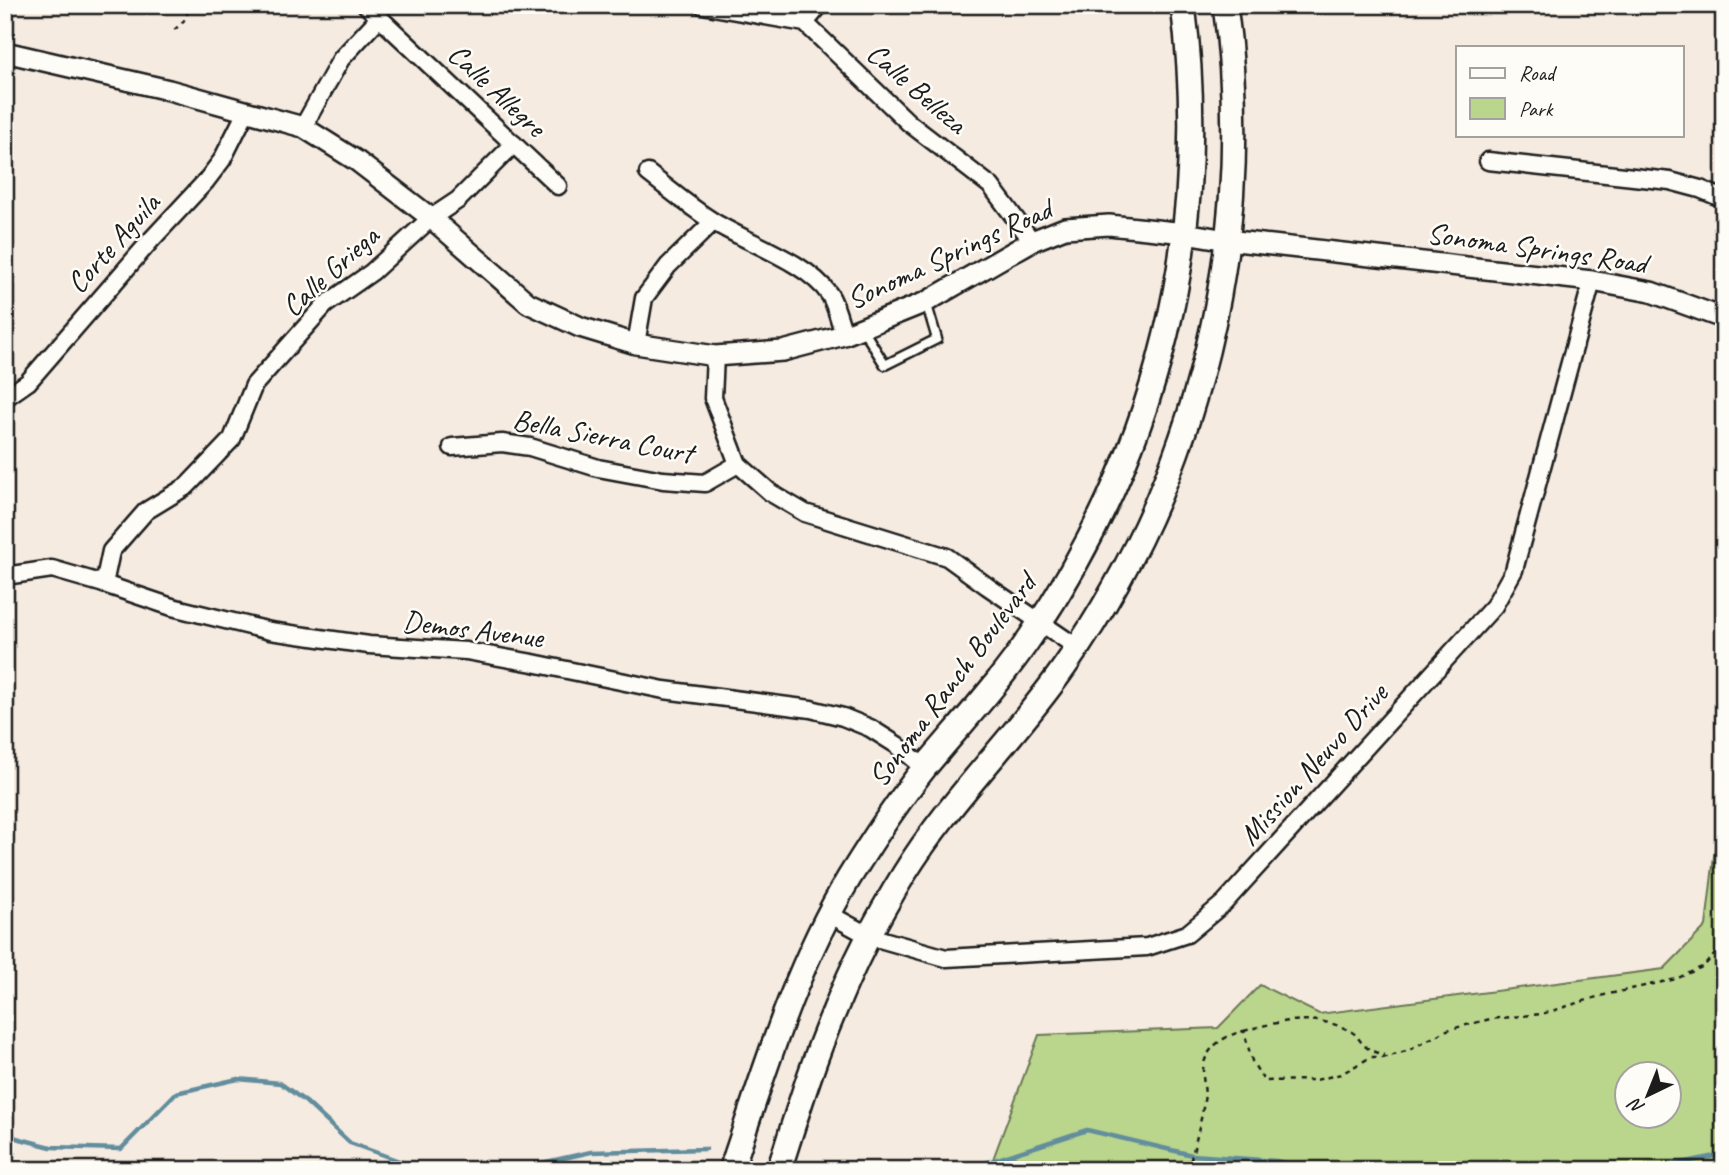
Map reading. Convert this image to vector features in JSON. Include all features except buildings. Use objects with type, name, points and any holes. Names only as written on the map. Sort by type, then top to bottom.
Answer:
[{"type":"main road","name":"Sonoma Ranch Boulevard","points":[[731,1170],[789,1000],[830,914],[875,837],[925,768],[990,690],[1040,622],[1087,545],[1127,459],[1160,358],[1185,233],[1191,114],[1189,60],[1182,5]]},
{"type":"main road","points":[[779,1170],[823,1039],[869,936],[919,850],[967,787],[1035,707],[1078,648],[1134,552],[1176,455],[1207,354],[1227,240],[1234,117],[1225,5]]},
{"type":"street","name":"Calle Allegre","points":[[366,5],[558,186]]},
{"type":"street","points":[[702,5],[805,23],[820,5]]},
{"type":"street","points":[[303,127],[341,59],[379,18]]},
{"type":"street","name":"Calle Belleza","points":[[805,23],[909,123],[991,186],[1032,241]]},
{"type":"street","name":"Sonoma Springs Road","points":[[5,52],[169,90],[303,127],[357,161],[431,218],[527,303],[580,327],[636,344],[715,356],[783,351],[853,332],[926,302],[1032,241],[1065,229],[1108,225],[1592,281],[1651,292],[1724,320]]},
{"type":"street","name":"Corte Aguila","points":[[5,398],[28,382],[206,181],[222,159],[246,112]]},
{"type":"street","name":"Calle Griega","points":[[104,584],[111,551],[146,511],[187,486],[232,439],[254,385],[325,305],[372,272],[431,218],[458,200],[514,144]]},
{"type":"street","points":[[1488,161],[1670,181],[1724,199]]},
{"type":"street","points":[[649,173],[713,222],[789,261],[813,278],[830,295],[853,332]]},
{"type":"street","points":[[636,344],[644,298],[668,266],[713,222]]},
{"type":"street","name":"Mission Neuvo Drive","points":[[830,914],[869,936],[946,958],[1147,947],[1186,934],[1224,903],[1494,606],[1514,570],[1592,281]]},
{"type":"street","points":[[715,356],[713,398],[738,464],[771,493],[805,513],[947,558],[1078,648]]},
{"type":"street","name":"Bella Sierra Court","points":[[452,447],[502,443],[530,447],[597,468],[663,480],[705,483],[738,464]]},
{"type":"street","name":"Demos Avenue","points":[[5,576],[52,569],[172,607],[270,631],[369,645],[466,651],[664,690],[777,703],[827,712],[884,736],[925,768]]},
{"type":"lane","points":[[853,332],[885,365],[937,340],[926,302]]},
{"type":"path","points":[[174,30],[187,17],[186,5]]},
{"type":"path","points":[[1244,1031],[1252,1061],[1264,1082],[1316,1080],[1341,1074],[1371,1057],[1387,1057],[1409,1050],[1447,1030],[1490,1019],[1542,1014],[1600,996],[1676,979],[1704,966],[1724,944]]},
{"type":"path","points":[[1188,1170],[1204,1100],[1202,1070],[1205,1059],[1210,1048],[1231,1034],[1274,1023],[1302,1020],[1338,1025],[1354,1032],[1366,1048],[1387,1057]]},
{"type":"green space","points":[[1720,804],[1724,804],[1724,1170],[989,1170],[1039,1035],[1218,1028],[1260,985],[1319,1014],[1664,969],[1706,926]]},
{"type":"waterway","points":[[5,1135],[51,1147],[121,1149],[176,1093],[238,1079],[280,1083],[306,1102],[350,1143],[424,1170]]},
{"type":"waterway","points":[[964,1170],[1087,1130],[1192,1155],[1276,1161],[1316,1170]]},
{"type":"waterway","points":[[510,1170],[591,1152],[706,1149]]},
{"type":"waterway","points":[[1649,1170],[1724,1154]]}]
